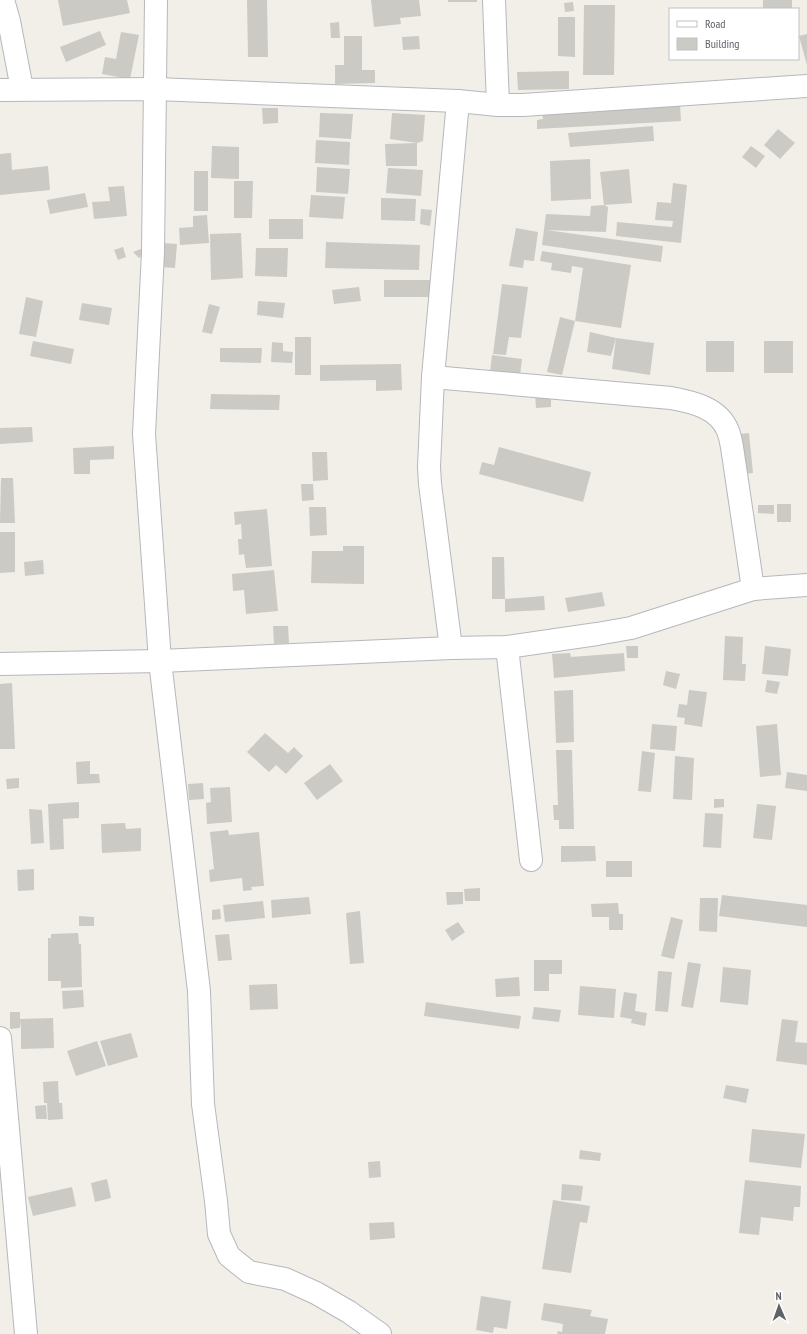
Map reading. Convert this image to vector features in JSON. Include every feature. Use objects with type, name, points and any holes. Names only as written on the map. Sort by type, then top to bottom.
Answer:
[{"type":"street","points":[[3,0],[4,22],[22,89]]},
{"type":"street","points":[[156,0],[153,252],[144,434],[160,661],[199,991],[202,1104],[216,1201],[218,1234],[229,1256],[249,1272],[284,1280],[316,1293],[349,1312],[380,1334]]},
{"type":"street","points":[[494,0],[498,105]]},
{"type":"street","points":[[0,90],[156,89],[523,105],[807,86]]},
{"type":"street","points":[[451,648],[429,467],[433,378],[458,101]]},
{"type":"street","points":[[433,378],[671,398],[687,401],[708,408],[719,417],[728,431],[732,447],[753,589]]},
{"type":"street","points":[[0,664],[160,661],[451,648],[507,647],[631,628],[753,589],[807,586]]},
{"type":"street","points":[[507,647],[531,860]]},
{"type":"street","points":[[0,1038],[26,1334]]},
{"type":"building","points":[[58,0],[127,0],[130,13],[63,26]]},
{"type":"building","points":[[247,0],[267,0],[268,57],[248,57]]},
{"type":"building","points":[[371,0],[419,0],[421,16],[400,18],[401,24],[374,27]]},
{"type":"building","points":[[448,0],[477,0],[477,2],[448,2]]},
{"type":"building","points":[[763,0],[792,0],[792,8],[763,8]]},
{"type":"building","points":[[573,2],[574,11],[565,12],[564,3]]},
{"type":"building","points":[[584,5],[615,5],[614,75],[583,75]]},
{"type":"building","points":[[558,17],[575,17],[575,57],[558,56]]},
{"type":"building","points":[[339,22],[340,38],[331,38],[330,23]]},
{"type":"building","points":[[100,31],[106,45],[66,62],[60,47]]},
{"type":"building","points":[[121,32],[139,35],[130,79],[102,74],[105,57],[116,59]]},
{"type":"building","points":[[807,34],[807,65],[799,36]]},
{"type":"building","points":[[344,36],[362,36],[362,70],[375,70],[375,83],[335,84],[335,65],[344,65]]},
{"type":"building","points":[[419,36],[420,49],[403,50],[402,37]]},
{"type":"building","points":[[569,71],[569,89],[518,90],[517,72]]},
{"type":"building","points":[[680,104],[681,121],[537,129],[537,120],[543,119],[542,111]]},
{"type":"building","points":[[262,108],[278,108],[278,123],[263,124]]},
{"type":"building","points":[[320,113],[353,114],[351,139],[319,137]]},
{"type":"building","points":[[392,113],[425,115],[423,141],[417,143],[390,139]]},
{"type":"building","points":[[653,126],[654,141],[570,147],[568,133]]},
{"type":"building","points":[[778,129],[795,143],[780,159],[764,145]]},
{"type":"building","points":[[316,140],[350,142],[349,165],[315,163]]},
{"type":"building","points":[[417,143],[417,166],[386,166],[385,144]]},
{"type":"building","points":[[212,146],[239,147],[239,179],[211,178]]},
{"type":"building","points":[[751,146],[765,156],[756,168],[742,157]]},
{"type":"building","points":[[11,153],[12,170],[48,166],[50,190],[0,195],[0,154]]},
{"type":"building","points":[[590,159],[591,199],[551,201],[550,161]]},
{"type":"building","points":[[317,167],[350,169],[348,194],[316,192]]},
{"type":"building","points":[[388,168],[423,170],[421,196],[386,193]]},
{"type":"building","points":[[629,169],[632,203],[604,205],[600,172]]},
{"type":"building","points":[[194,171],[208,171],[208,211],[194,211]]},
{"type":"building","points":[[234,181],[253,181],[252,218],[234,218]]},
{"type":"building","points":[[673,183],[687,185],[681,243],[616,236],[617,222],[672,227],[673,221],[655,220],[657,202],[671,203]]},
{"type":"building","points":[[124,186],[127,216],[94,219],[92,202],[110,201],[108,187]]},
{"type":"building","points":[[85,193],[88,207],[50,214],[47,200]]},
{"type":"building","points":[[311,195],[345,197],[343,219],[309,217]]},
{"type":"building","points":[[381,198],[416,199],[415,221],[381,220]]},
{"type":"building","points":[[604,205],[608,207],[606,232],[546,230],[663,246],[661,262],[542,245],[546,214],[590,216],[591,206]]},
{"type":"building","points":[[421,209],[432,210],[430,226],[420,224]]},
{"type":"building","points":[[207,215],[209,243],[180,245],[179,228],[193,227],[193,216]]},
{"type":"building","points":[[269,219],[303,219],[303,239],[269,239]]},
{"type":"building","points":[[516,228],[538,232],[534,261],[524,260],[523,268],[509,266]]},
{"type":"building","points":[[241,233],[243,278],[211,280],[210,234]]},
{"type":"building","points":[[326,242],[420,245],[419,270],[325,268]]},
{"type":"building","points":[[163,243],[177,244],[175,268],[161,267]]},
{"type":"building","points":[[123,247],[126,257],[118,260],[114,250]]},
{"type":"building","points":[[256,248],[288,248],[287,277],[255,276]]},
{"type":"building","points":[[141,249],[145,253],[139,258],[133,252]]},
{"type":"building","points":[[542,251],[631,265],[621,328],[575,321],[583,268],[572,266],[571,273],[551,270],[552,263],[540,261]]},
{"type":"building","points":[[384,280],[430,280],[430,297],[384,297]]},
{"type":"building","points":[[502,284],[528,287],[521,338],[509,337],[506,355],[493,354]]},
{"type":"building","points":[[359,287],[361,301],[334,304],[332,290]]},
{"type":"building","points":[[26,297],[43,301],[36,337],[19,334]]},
{"type":"building","points":[[258,301],[285,303],[283,318],[257,315]]},
{"type":"building","points":[[82,303],[112,308],[109,325],[79,320]]},
{"type":"building","points":[[209,304],[220,307],[212,334],[202,332]]},
{"type":"building","points":[[560,317],[575,321],[562,375],[547,372]]},
{"type":"building","points":[[590,332],[616,338],[611,356],[587,352]]},
{"type":"building","points":[[295,337],[311,337],[311,375],[295,375]]},
{"type":"building","points":[[616,338],[654,343],[650,375],[612,369]]},
{"type":"building","points":[[33,341],[74,349],[71,364],[30,356]]},
{"type":"building","points":[[706,341],[734,341],[734,372],[706,372]]},
{"type":"building","points":[[764,341],[793,341],[793,373],[764,373]]},
{"type":"building","points":[[272,342],[283,343],[283,351],[293,352],[292,363],[271,362]]},
{"type":"building","points":[[220,348],[262,348],[261,363],[220,362]]},
{"type":"building","points":[[492,355],[522,359],[520,376],[490,372]]},
{"type":"building","points":[[401,364],[402,390],[376,391],[376,380],[320,381],[320,365]]},
{"type":"building","points":[[211,394],[280,395],[279,410],[210,409]]},
{"type":"building","points":[[535,394],[551,394],[551,407],[536,408]]},
{"type":"building","points":[[32,427],[33,442],[0,444],[0,428]]},
{"type":"building","points":[[749,433],[753,473],[743,474],[740,434]]},
{"type":"building","points":[[114,446],[114,459],[90,460],[90,474],[74,474],[73,448]]},
{"type":"building","points":[[499,447],[591,472],[583,502],[479,474],[482,462],[494,465]]},
{"type":"building","points":[[312,452],[327,452],[328,480],[313,481]]},
{"type":"building","points":[[1,478],[13,478],[15,523],[0,523]]},
{"type":"building","points":[[301,484],[313,484],[314,500],[302,501]]},
{"type":"building","points":[[777,504],[791,504],[791,522],[777,522]]},
{"type":"building","points":[[758,505],[774,505],[774,514],[758,513]]},
{"type":"building","points":[[309,507],[326,507],[327,535],[310,536]]},
{"type":"building","points":[[267,509],[272,566],[246,568],[244,554],[239,555],[238,539],[242,539],[241,524],[235,525],[234,512]]},
{"type":"building","points":[[0,532],[15,532],[15,572],[0,573]]},
{"type":"building","points":[[343,546],[364,546],[364,584],[311,583],[312,551],[343,551]]},
{"type":"building","points":[[492,557],[504,557],[505,599],[492,599]]},
{"type":"building","points":[[43,560],[44,574],[25,576],[24,562]]},
{"type":"building","points":[[274,570],[278,611],[246,614],[244,590],[233,591],[232,574]]},
{"type":"building","points":[[602,592],[605,606],[568,612],[565,598]]},
{"type":"building","points":[[544,596],[545,610],[505,612],[505,599]]},
{"type":"building","points":[[273,626],[288,626],[289,643],[274,644]]},
{"type":"building","points":[[725,636],[743,637],[742,664],[746,664],[745,681],[723,680]]},
{"type":"building","points":[[626,646],[638,646],[638,658],[627,658]]},
{"type":"building","points":[[765,646],[791,649],[788,676],[762,674]]},
{"type":"building","points":[[570,653],[571,657],[624,653],[625,671],[554,678],[552,654]]},
{"type":"building","points":[[666,671],[680,674],[676,689],[663,685]]},
{"type":"building","points":[[767,680],[780,682],[777,694],[765,692]]},
{"type":"building","points":[[12,683],[15,749],[0,749],[0,684]]},
{"type":"building","points":[[573,690],[574,742],[556,743],[554,691]]},
{"type":"building","points":[[689,690],[707,692],[702,727],[684,724],[685,718],[677,717],[679,704],[687,705]]},
{"type":"building","points":[[652,724],[677,726],[675,751],[650,749]]},
{"type":"building","points":[[777,724],[781,775],[760,777],[756,726]]},
{"type":"building","points":[[265,733],[288,753],[294,747],[303,756],[286,774],[276,765],[269,772],[247,752]]},
{"type":"building","points":[[556,750],[572,750],[574,829],[559,829],[559,820],[554,820],[553,805],[558,805]]},
{"type":"building","points":[[642,751],[655,753],[651,792],[638,791]]},
{"type":"building","points":[[675,756],[694,758],[692,800],[673,799]]},
{"type":"building","points":[[90,761],[90,774],[99,774],[100,783],[77,784],[76,762]]},
{"type":"building","points":[[330,764],[343,781],[317,800],[304,783]]},
{"type":"building","points":[[787,772],[807,775],[807,791],[785,788]]},
{"type":"building","points":[[19,778],[19,788],[7,789],[6,779]]},
{"type":"building","points":[[203,783],[204,799],[189,800],[188,784]]},
{"type":"building","points":[[230,787],[232,822],[207,824],[206,803],[211,802],[210,788]]},
{"type":"building","points":[[714,799],[724,799],[724,807],[714,808]]},
{"type":"building","points":[[79,802],[79,818],[63,819],[64,849],[50,850],[48,804]]},
{"type":"building","points":[[757,804],[776,806],[772,840],[753,838]]},
{"type":"building","points":[[29,809],[42,810],[44,843],[31,844]]},
{"type":"building","points":[[705,813],[723,814],[721,848],[703,847]]},
{"type":"building","points":[[125,823],[126,829],[141,828],[141,851],[102,853],[101,824]]},
{"type":"building","points":[[228,830],[229,835],[259,832],[264,886],[251,887],[252,890],[243,891],[242,878],[210,882],[209,870],[214,869],[210,832]]},
{"type":"building","points":[[561,846],[595,846],[596,861],[561,862]]},
{"type":"building","points":[[606,861],[632,861],[632,877],[606,877]]},
{"type":"building","points":[[34,869],[34,890],[18,891],[17,870]]},
{"type":"building","points":[[480,888],[480,901],[465,901],[464,889]]},
{"type":"building","points":[[446,892],[463,892],[463,904],[447,905]]},
{"type":"building","points":[[722,895],[807,905],[807,927],[719,916]]},
{"type":"building","points":[[309,897],[311,914],[272,918],[271,900]]},
{"type":"building","points":[[700,898],[718,898],[717,932],[699,931]]},
{"type":"building","points":[[263,901],[265,918],[225,922],[223,905]]},
{"type":"building","points":[[618,903],[619,914],[623,914],[623,930],[609,930],[609,917],[592,917],[591,904]]},
{"type":"building","points":[[220,909],[221,919],[212,920],[212,910]]},
{"type":"building","points":[[360,911],[364,963],[350,964],[346,913]]},
{"type":"building","points":[[79,916],[94,917],[94,926],[79,926]]},
{"type":"building","points":[[671,917],[683,920],[674,959],[661,956]]},
{"type":"building","points":[[458,922],[465,932],[452,941],[445,930]]},
{"type":"building","points":[[78,933],[79,944],[81,944],[82,987],[61,988],[61,981],[48,981],[48,938],[51,938],[51,934]]},
{"type":"building","points":[[229,934],[232,960],[218,961],[215,935]]},
{"type":"building","points":[[534,960],[562,960],[562,974],[549,974],[549,991],[534,991]]},
{"type":"building","points":[[688,962],[701,964],[693,1008],[681,1006]]},
{"type":"building","points":[[723,967],[751,970],[748,1005],[720,1002]]},
{"type":"building","points":[[658,971],[672,972],[668,1012],[655,1011]]},
{"type":"building","points":[[519,977],[520,996],[496,997],[495,979]]},
{"type":"building","points":[[277,984],[278,1009],[250,1010],[249,985]]},
{"type":"building","points":[[580,986],[616,989],[614,1018],[578,1015]]},
{"type":"building","points":[[83,990],[84,1007],[63,1009],[62,991]]},
{"type":"building","points":[[624,992],[637,994],[635,1011],[647,1013],[645,1026],[631,1023],[632,1019],[620,1017]]},
{"type":"building","points":[[426,1002],[521,1016],[519,1029],[424,1016]]},
{"type":"building","points":[[534,1007],[561,1010],[559,1022],[532,1019]]},
{"type":"building","points":[[10,1012],[20,1012],[20,1019],[53,1018],[54,1048],[21,1049],[21,1021],[20,1028],[10,1029]]},
{"type":"building","points":[[782,1019],[798,1021],[795,1042],[807,1043],[807,1065],[776,1061]]},
{"type":"building","points":[[131,1033],[138,1057],[108,1066],[100,1041]]},
{"type":"building","points":[[97,1041],[106,1066],[76,1076],[67,1051]]},
{"type":"building","points":[[58,1081],[59,1103],[62,1103],[63,1119],[48,1120],[47,1103],[44,1103],[43,1082]]},
{"type":"building","points":[[726,1085],[749,1089],[746,1103],[723,1098]]},
{"type":"building","points":[[46,1105],[47,1119],[36,1119],[35,1106]]},
{"type":"building","points":[[752,1129],[805,1134],[801,1168],[749,1162]]},
{"type":"building","points":[[580,1150],[601,1153],[600,1161],[579,1159]]},
{"type":"building","points":[[380,1161],[381,1177],[369,1178],[368,1162]]},
{"type":"building","points":[[107,1179],[111,1198],[95,1202],[91,1183]]},
{"type":"building","points":[[745,1180],[801,1186],[800,1207],[794,1207],[793,1221],[761,1217],[759,1235],[739,1233]]},
{"type":"building","points":[[562,1184],[583,1186],[581,1201],[561,1200]]},
{"type":"building","points":[[72,1187],[76,1206],[33,1216],[28,1197]]},
{"type":"building","points":[[553,1200],[590,1206],[587,1223],[580,1222],[571,1273],[542,1269]]},
{"type":"building","points":[[394,1222],[395,1238],[370,1240],[369,1223]]},
{"type":"building","points":[[481,1296],[511,1301],[507,1329],[494,1327],[493,1333],[476,1330]]},
{"type":"building","points":[[544,1303],[592,1310],[590,1316],[608,1319],[605,1334],[557,1334],[558,1331],[562,1332],[563,1324],[541,1320]]}]
